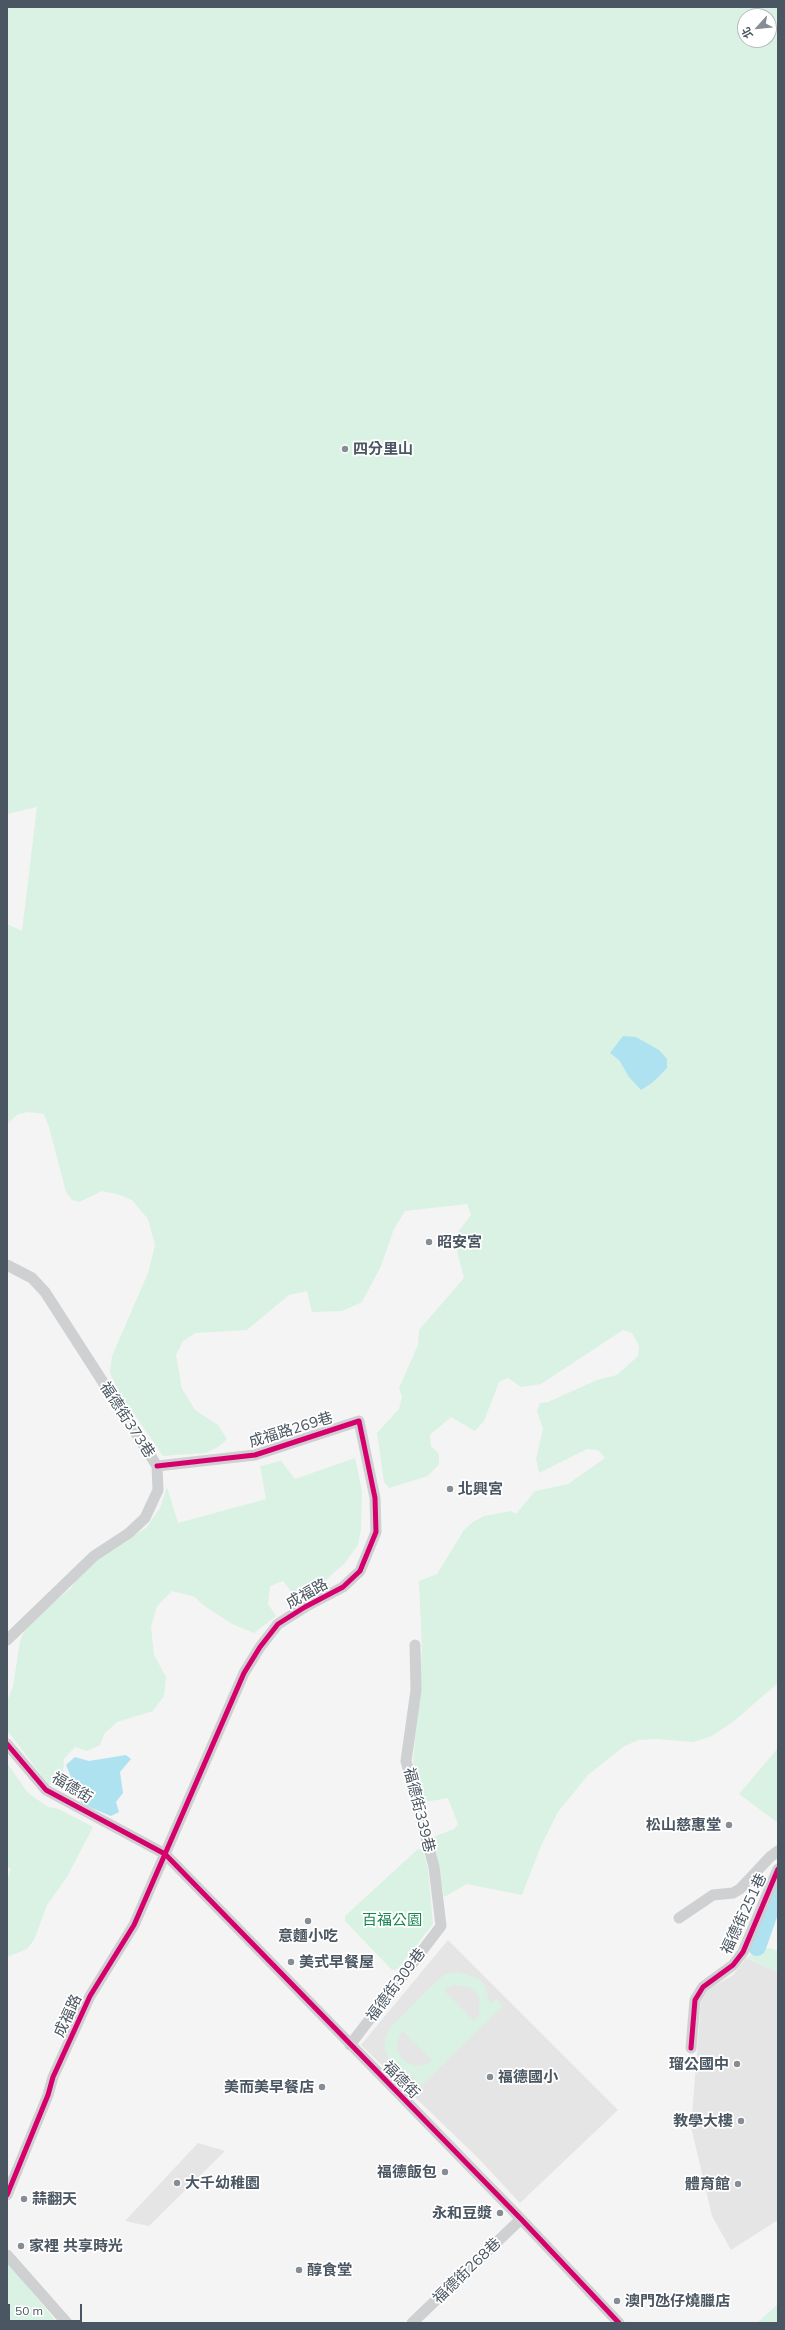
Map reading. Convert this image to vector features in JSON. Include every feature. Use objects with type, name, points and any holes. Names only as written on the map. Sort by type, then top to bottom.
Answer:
[{"type":"street","name":"福德街373巷","points":[[7,1265],[32,1278],[45,1292],[158,1466],[158,1490],[145,1518],[129,1533],[94,1556],[7,1640]]},
{"type":"street","name":"成福路269巷","points":[[158,1466],[255,1455],[359,1421]]},
{"type":"street","name":"成福路","points":[[7,2196],[48,2095],[53,2077],[90,1996],[134,1925],[166,1854],[197,1777],[234,1700],[244,1673],[260,1647],[278,1624],[305,1607],[343,1587],[360,1571],[376,1532],[375,1498],[359,1421]]},
{"type":"street","name":"福德街339巷","points":[[416,1645],[416,1690],[406,1761],[434,1867],[441,1926]]},
{"type":"street","name":"福德街","points":[[7,1744],[46,1790],[166,1854],[350,2045],[521,2219],[618,2323]]},
{"type":"street","name":"福德街251巷","points":[[679,1918],[713,1895],[733,1893],[740,1889],[770,1857],[778,1851]]},
{"type":"street","name":"福德街251巷","points":[[691,2048],[695,2000],[703,1987],[733,1965],[743,1952],[778,1869]]},
{"type":"street","name":"福德街309巷","points":[[350,2045],[441,1926]]},
{"type":"street","name":"福德街268巷","points":[[412,2323],[521,2219]]},
{"type":"street","points":[[7,2255],[67,2323]]},
{"type":"shaded area","name":"福德國小","points":[[448,1940],[618,2110],[520,2203],[479,2159],[361,2045]]},
{"type":"shaded area","name":"瑠公國中","points":[[746,1958],[778,1972],[778,2220],[731,2250],[712,2216],[691,2127],[701,2001],[709,1989],[733,1975]]},
{"type":"shaded area","name":"大千幼稚園","points":[[198,2143],[225,2151],[149,2226],[125,2221]]},
{"type":"green space","points":[[7,7],[778,7],[778,1683],[734,1721],[712,1736],[693,1742],[657,1739],[638,1740],[623,1747],[588,1775],[558,1812],[541,1846],[522,1895],[467,1884],[444,1897],[433,1837],[454,1829],[458,1824],[448,1798],[425,1802],[413,1762],[422,1649],[419,1581],[437,1574],[464,1530],[473,1522],[484,1516],[511,1511],[516,1514],[535,1491],[568,1484],[605,1458],[598,1450],[587,1449],[539,1473],[536,1459],[543,1429],[537,1411],[540,1403],[548,1402],[597,1380],[617,1375],[638,1356],[639,1346],[632,1333],[623,1330],[541,1384],[521,1387],[508,1378],[499,1382],[484,1421],[475,1431],[451,1417],[430,1435],[431,1446],[439,1454],[439,1464],[428,1476],[389,1488],[384,1482],[377,1433],[399,1409],[402,1397],[399,1388],[418,1345],[419,1330],[464,1278],[455,1236],[471,1215],[467,1204],[405,1211],[394,1229],[381,1266],[362,1302],[342,1311],[312,1312],[307,1291],[289,1295],[247,1330],[195,1333],[183,1341],[176,1355],[182,1389],[195,1410],[218,1425],[227,1439],[218,1447],[206,1453],[163,1456],[119,1392],[110,1373],[112,1356],[148,1273],[155,1245],[148,1219],[132,1200],[117,1194],[102,1191],[79,1202],[72,1200],[66,1192],[49,1127],[44,1114],[28,1112],[18,1114],[7,1124],[7,924],[22,931],[37,807],[7,814]]},
{"type":"green space","points":[[355,1458],[362,1491],[361,1529],[358,1545],[344,1564],[322,1583],[294,1595],[283,1581],[270,1586],[268,1604],[276,1616],[254,1633],[232,1624],[203,1605],[195,1597],[172,1591],[157,1606],[151,1627],[154,1655],[166,1677],[164,1696],[153,1711],[117,1722],[104,1734],[100,1745],[87,1751],[75,1747],[64,1759],[63,1773],[52,1785],[48,1784],[7,1730],[7,1701],[13,1687],[20,1641],[28,1623],[71,1588],[77,1578],[101,1557],[146,1528],[160,1508],[167,1487],[178,1523],[266,1499],[260,1466],[281,1461],[295,1479]]},
{"type":"green space","points":[[778,1748],[778,1823],[739,1794]]},
{"type":"green space","points":[[7,1763],[28,1793],[48,1807],[59,1809],[93,1827],[67,1877],[47,1905],[34,1940],[27,1949],[7,1957],[7,1881],[11,1869],[7,1866]]},
{"type":"green space","name":"百福公園","points":[[418,1849],[423,1850],[428,1869],[433,1924],[398,1969],[392,1970],[345,1921],[345,1916]]},
{"type":"green space","points":[[771,1948],[778,1951],[778,1972],[746,1958],[758,1950]]},
{"type":"green space","points":[[458,1972],[477,1978],[485,1985],[490,2004],[496,1999],[503,2006],[416,2091],[409,2083],[416,2076],[406,2075],[398,2071],[390,2062],[385,2049],[385,2039],[389,2029],[436,1981],[446,1974]],"holes":[[[453,1985],[470,1987],[479,1997],[479,2015],[474,2021],[444,1990]],[[402,2031],[433,2061],[419,2066],[412,2065],[404,2061],[398,2053],[397,2043]]]},
{"type":"green space","points":[[7,2262],[50,2314],[57,2323],[7,2323]]},
{"type":"green space","points":[[778,2304],[778,2323],[757,2323]]},
{"type":"water","points":[[623,1036],[636,1037],[659,1050],[667,1059],[667,1068],[652,1083],[641,1090],[629,1077],[619,1060],[610,1053]]},
{"type":"water","points":[[126,1755],[131,1759],[120,1772],[123,1793],[116,1802],[119,1812],[111,1816],[82,1804],[66,1765],[75,1757],[89,1761]]},
{"type":"waterway","points":[[757,1947],[778,1887]]},
{"type":"cycle path","points":[[7,2195],[48,2095],[53,2077],[90,1996],[134,1925],[244,1673],[260,1647],[278,1624],[305,1607],[343,1587],[360,1571],[376,1532],[375,1498],[359,1421],[255,1455],[157,1466]]},
{"type":"cycle path","points":[[7,1744],[46,1790],[165,1854],[521,2219],[619,2323]]},
{"type":"cycle path","points":[[691,2048],[695,2000],[703,1987],[733,1965],[743,1952],[778,1869]]},
{"type":"place","name":"四分里山","points":[[345,449]]},
{"type":"place","name":"昭安宮","points":[[429,1242]]},
{"type":"place","name":"北興宮","points":[[450,1489]]},
{"type":"place","name":"松山慈惠堂","points":[[729,1825]]},
{"type":"place","name":"意麵小吃","points":[[308,1921]]},
{"type":"place","name":"美式早餐屋","points":[[291,1962]]},
{"type":"place","name":"瑠公國中","points":[[737,2064]]},
{"type":"place","name":"福德國小","points":[[490,2077]]},
{"type":"place","name":"美而美早餐店","points":[[322,2087]]},
{"type":"place","name":"教學大樓","points":[[741,2121]]},
{"type":"place","name":"福德飯包","points":[[445,2172]]},
{"type":"place","name":"大千幼稚園","points":[[177,2183]]},
{"type":"place","name":"體育館","points":[[738,2184]]},
{"type":"place","name":"蒜翻天","points":[[24,2199]]},
{"type":"place","name":"永和豆漿","points":[[500,2213]]},
{"type":"place","name":"家裡 共享時光","points":[[21,2246]]},
{"type":"place","name":"醇食堂","points":[[299,2270]]},
{"type":"place","name":"澳門氹仔燒臘店","points":[[617,2301]]}]
